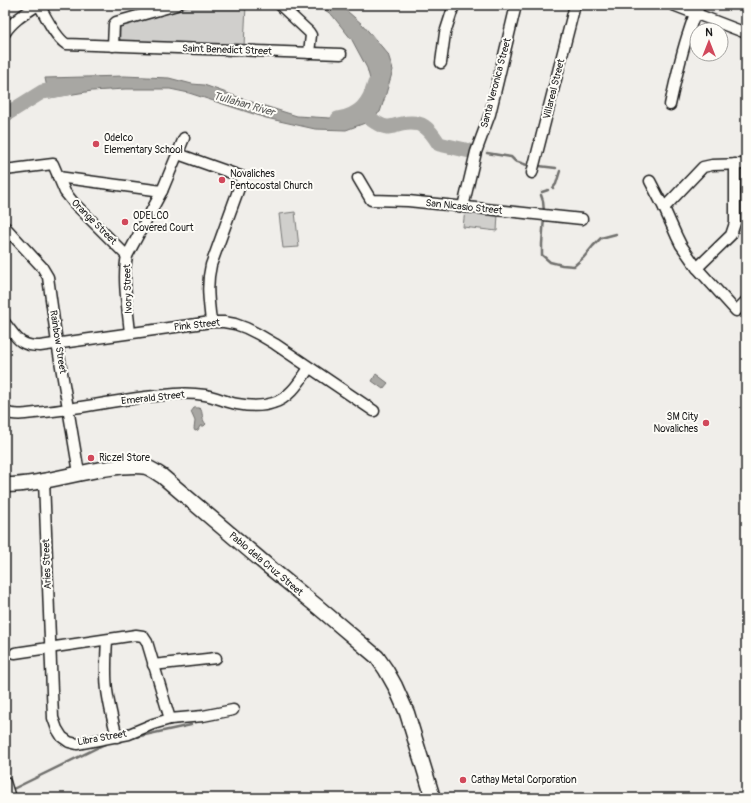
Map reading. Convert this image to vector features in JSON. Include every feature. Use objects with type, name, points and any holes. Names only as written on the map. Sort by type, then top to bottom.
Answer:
[{"type":"street","points":[[5,33],[8,28],[20,17],[39,5]]},
{"type":"street","name":"Saint Benedict Street","points":[[39,5],[54,31],[66,44],[341,54]]},
{"type":"street","points":[[113,46],[114,24],[116,22],[176,5]]},
{"type":"street","points":[[280,5],[311,35],[309,53]]},
{"type":"street","points":[[441,63],[445,33],[454,5]]},
{"type":"street","name":"Santa Veronica Street","points":[[463,207],[476,152],[490,114],[516,5]]},
{"type":"street","name":"Villareal Street","points":[[532,173],[575,5]]},
{"type":"street","points":[[673,5],[697,9],[746,33]]},
{"type":"street","points":[[670,105],[675,82],[697,9]]},
{"type":"street","name":"Ivory Street","points":[[130,334],[125,275],[127,256],[162,192],[184,138]]},
{"type":"street","points":[[178,154],[243,177],[209,274],[208,296],[211,322]]},
{"type":"street","name":"Orange Street","points":[[5,170],[53,164],[58,177],[73,202],[127,256]]},
{"type":"street","points":[[697,268],[731,234],[735,222],[735,164]]},
{"type":"street","points":[[664,208],[703,167],[712,165],[746,164]]},
{"type":"street","points":[[58,177],[162,192]]},
{"type":"street","name":"San Nicasio Street","points":[[358,178],[371,200],[408,201],[582,219]]},
{"type":"street","points":[[650,181],[677,237],[697,268],[736,311],[746,301]]},
{"type":"street","name":"Rainbow Street","points":[[5,227],[46,272],[80,473]]},
{"type":"street","name":"Pink Street","points":[[5,323],[20,341],[26,345],[32,346],[211,322],[235,324],[246,328],[275,344],[374,411]]},
{"type":"street","name":"Emerald Street","points":[[5,412],[16,415],[69,409],[165,394],[205,395],[238,404],[263,405],[274,403],[284,398],[309,368]]},
{"type":"street","name":"Pablo dela Cruz Street","points":[[5,485],[44,480],[107,468],[129,466],[147,468],[173,484],[269,567],[377,657],[396,686],[407,713],[433,798]]},
{"type":"street","name":"Aries Street","points":[[44,480],[50,648]]},
{"type":"street","points":[[15,653],[136,635],[143,636],[147,642],[170,720]]},
{"type":"street","points":[[107,640],[107,690],[117,737]]},
{"type":"street","name":"Libra Street","points":[[50,648],[53,718],[56,729],[62,738],[69,742],[77,744],[117,737],[129,734],[153,724],[170,720],[203,716],[233,710]]},
{"type":"street","points":[[154,665],[216,658]]},
{"type":"street","points":[[5,782],[10,798]]},
{"type":"shaded area","points":[[192,5],[246,5],[244,46],[120,43],[120,26]]},
{"type":"shaded area","points":[[465,210],[498,214],[497,231],[463,227]]},
{"type":"shaded area","points":[[295,212],[299,247],[283,248],[279,214]]},
{"type":"water","points":[[318,5],[340,5],[362,24],[388,54],[393,70],[380,112],[365,123],[346,130],[315,129],[266,118],[189,93],[170,89],[92,91],[49,98],[45,78],[124,76],[169,78],[192,84],[204,85],[297,116],[330,118],[357,112],[366,103],[371,83],[367,68],[352,40],[332,15]]},
{"type":"water","points":[[376,374],[388,383],[383,389],[372,381]]},
{"type":"water","points":[[194,408],[199,408],[201,410],[203,420],[206,424],[204,426],[200,426],[198,430],[195,431],[195,421],[191,412]]},
{"type":"waterway","name":"Tullahan River","points":[[338,119],[352,115],[358,111],[370,97],[375,83]]},
{"type":"waterway","name":"Tullahan River","points":[[5,115],[42,92],[68,88]]},
{"type":"waterway","points":[[360,111],[380,125],[384,126],[389,127],[409,123],[420,124],[432,134],[439,144],[470,151]]},
{"type":"waterway","points":[[487,153],[511,157],[515,161],[527,165]]},
{"type":"waterway","points":[[539,166],[556,168]]},
{"type":"waterway","points":[[553,188],[556,184],[560,171]]},
{"type":"waterway","points":[[542,192],[548,190]]},
{"type":"waterway","points":[[541,195],[544,212]]},
{"type":"waterway","points":[[544,217],[542,255],[550,262],[562,265],[574,266],[601,238],[616,234]]},
{"type":"waterway","points":[[131,738],[191,725]]},
{"type":"waterway","points":[[11,790],[107,743]]},
{"type":"place","name":"Odelco Elementary School","points":[[96,144]]},
{"type":"place","name":"Novaliches Pentocostal Church","points":[[222,180]]},
{"type":"place","name":"ODELCO Covered Court","points":[[125,222]]},
{"type":"place","name":"SM City Novaliches","points":[[706,423]]},
{"type":"place","name":"Riczel Store","points":[[91,458]]},
{"type":"place","name":"Cathay Metal Corporation","points":[[463,780]]}]
